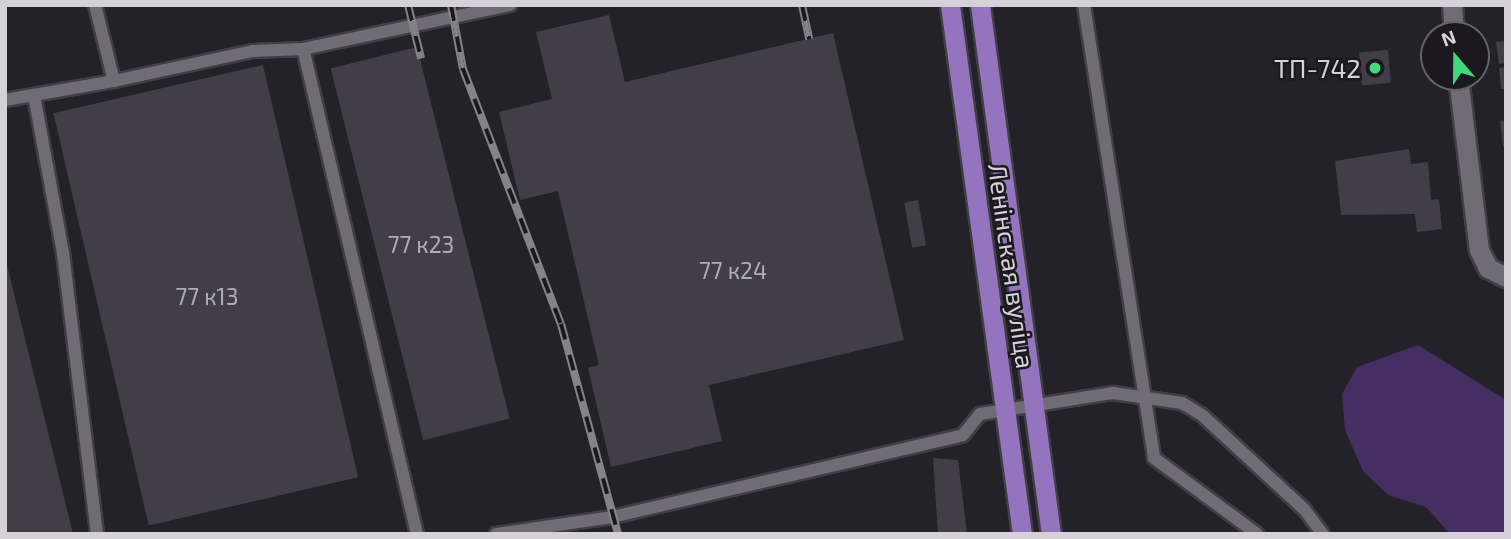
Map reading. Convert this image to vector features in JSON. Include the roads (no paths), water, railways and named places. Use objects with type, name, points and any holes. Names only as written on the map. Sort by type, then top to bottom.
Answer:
[{"type":"main road","name":"Ленінская вуліца","points":[[950,5],[1022,534]]},
{"type":"main road","name":"Ленінская вуліца","points":[[980,5],[1051,534]]},
{"type":"street","points":[[1460,91],[1479,250],[1497,273]]},
{"type":"lane","points":[[95,5],[114,81]]},
{"type":"lane","points":[[5,100],[114,81],[253,51],[303,50],[510,5]]},
{"type":"lane","points":[[1084,5],[1142,397],[1154,457],[1257,534]]},
{"type":"lane","points":[[303,50],[417,534]]},
{"type":"lane","points":[[34,95],[63,253],[97,534]]},
{"type":"lane","points":[[496,534],[612,517],[963,435],[980,414],[1099,393],[1182,403],[1220,428],[1323,534]]},
{"type":"railway","points":[[408,5],[421,58]]},
{"type":"railway","points":[[451,5],[463,69],[561,324],[618,534]]},
{"type":"railway","points":[[802,5],[809,39]]},
{"type":"place","name":"ТП-742","points":[[1375,68]]}]
